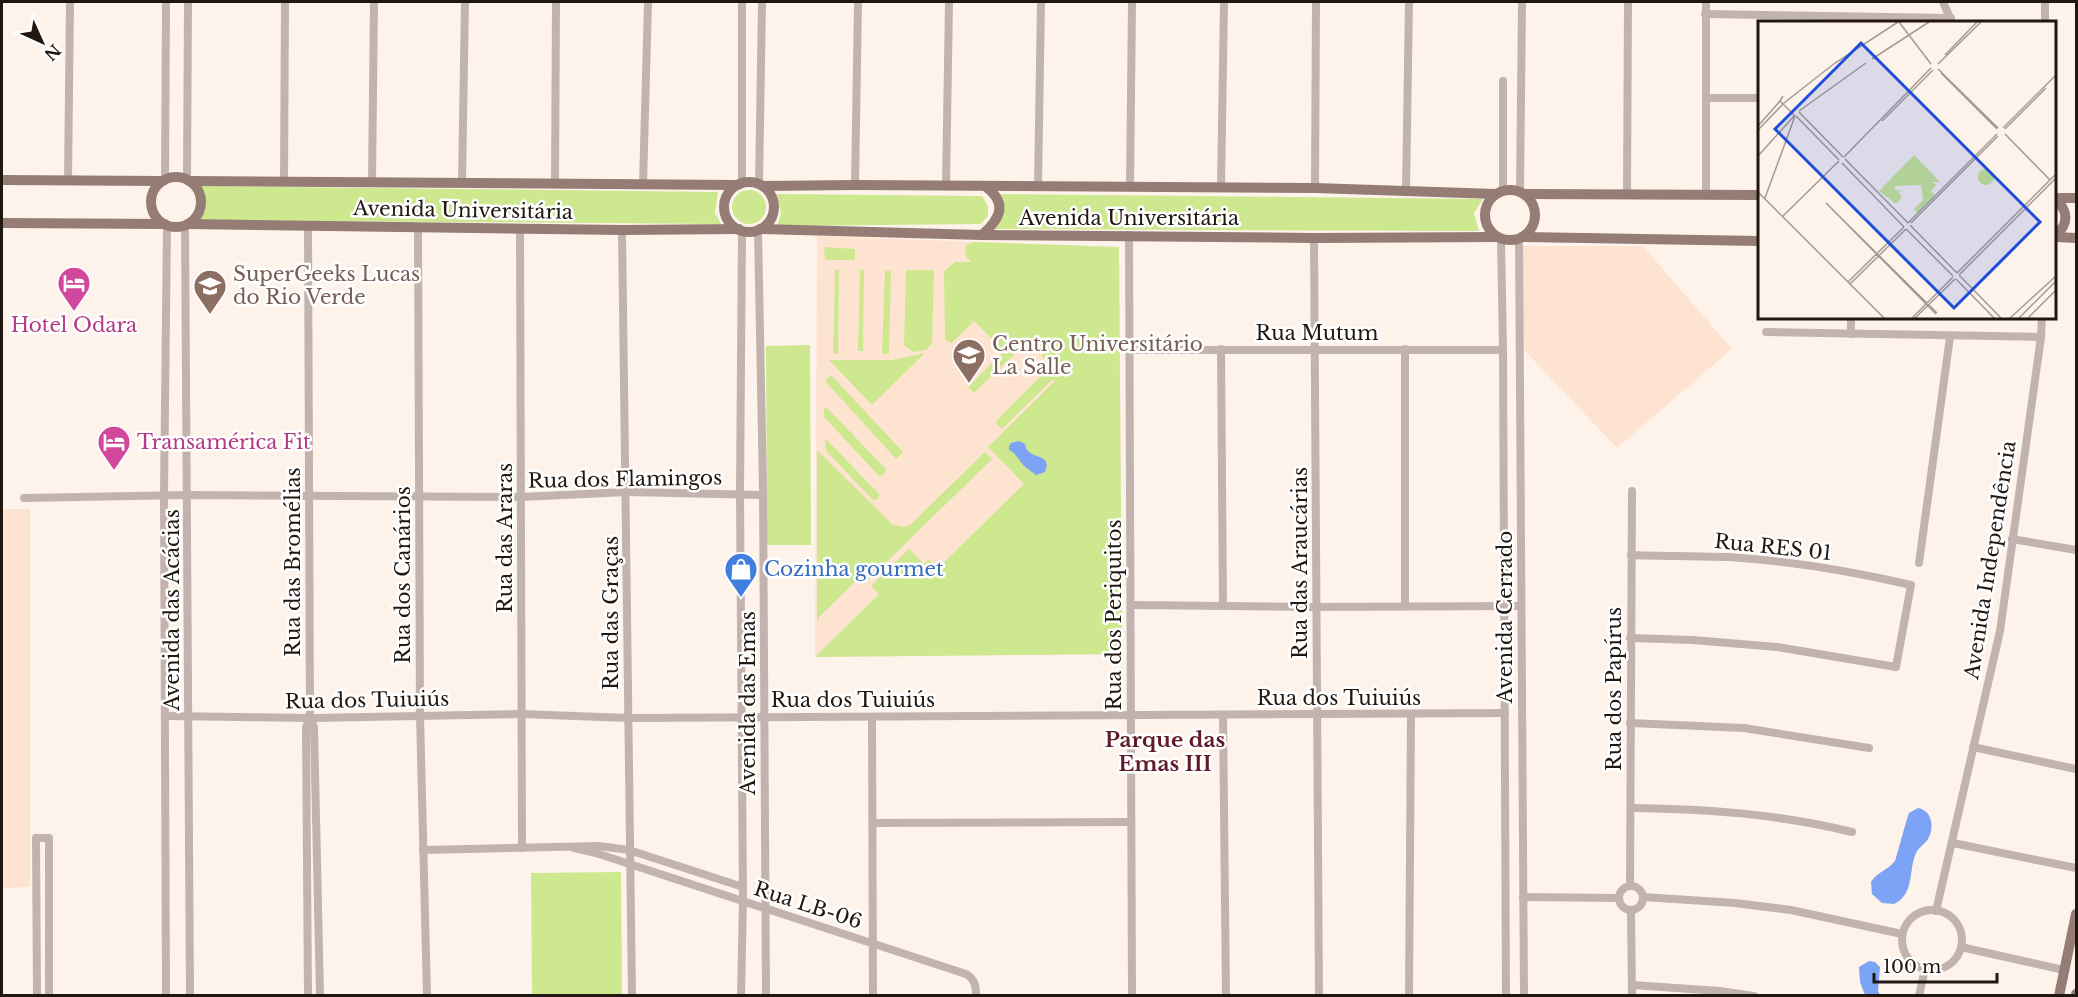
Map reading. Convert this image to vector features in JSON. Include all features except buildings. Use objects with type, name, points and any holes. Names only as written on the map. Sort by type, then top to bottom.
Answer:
[{"type":"main road","points":[[2,180],[164,181],[176,177],[188,180],[200,194],[201,205],[197,216],[186,224],[176,226],[166,224],[2,223]]},
{"type":"main road","name":"Avenida Universitária","points":[[188,180],[740,184]]},
{"type":"main road","points":[[164,181],[153,194],[152,202],[155,214],[166,224]]},
{"type":"main road","points":[[748,182],[761,185],[773,199],[774,208],[769,222],[759,230],[748,232],[740,230],[728,221],[724,206],[731,190],[748,182]]},
{"type":"main road","name":"Avenida Universitária","points":[[761,185],[1315,188],[1500,193]]},
{"type":"main road","points":[[982,235],[996,221],[999,208],[993,192],[985,186]]},
{"type":"main road","points":[[1758,195],[1522,193],[1507,190],[1487,205],[1485,213],[1489,229],[1500,238],[1509,240],[1521,237],[1758,241]]},
{"type":"main road","points":[[1521,237],[1530,230],[1535,216],[1534,207],[1522,193]]},
{"type":"main road","points":[[2057,199],[2076,198]]},
{"type":"main road","points":[[2057,201],[2066,215],[2064,227],[2057,234]]},
{"type":"main road","name":"Avenida Universitária","points":[[186,224],[740,230]]},
{"type":"main road","name":"Avenida Universitária","points":[[759,230],[982,235],[1500,238]]},
{"type":"main road","points":[[2057,236],[2076,238]]},
{"type":"main road","points":[[2058,996],[2076,914]]},
{"type":"street","points":[[68,180],[70,2]]},
{"type":"street","points":[[164,181],[166,2]]},
{"type":"street","points":[[188,2],[188,180]]},
{"type":"street","points":[[284,182],[285,2]]},
{"type":"street","points":[[372,182],[374,2]]},
{"type":"street","points":[[462,183],[465,2]]},
{"type":"street","points":[[555,184],[556,2]]},
{"type":"street","points":[[643,185],[648,2]]},
{"type":"street","points":[[740,184],[742,2]]},
{"type":"street","points":[[761,185],[762,2]]},
{"type":"street","points":[[855,185],[858,2]]},
{"type":"street","points":[[946,185],[949,2]]},
{"type":"street","points":[[1038,186],[1041,2]]},
{"type":"street","points":[[1130,187],[1132,2]]},
{"type":"street","points":[[1221,187],[1224,2]]},
{"type":"street","points":[[1315,188],[1316,2]]},
{"type":"street","points":[[1406,190],[1409,2]]},
{"type":"street","points":[[1522,2],[1522,193]]},
{"type":"street","points":[[1627,193],[1628,2]]},
{"type":"street","points":[[1706,2],[1706,194]]},
{"type":"street","points":[[1705,14],[1952,20],[1943,2]]},
{"type":"street","points":[[2045,2],[2045,21]]},
{"type":"street","points":[[1500,193],[1503,81]]},
{"type":"street","points":[[1706,98],[1758,98]]},
{"type":"street","name":"Avenida das Acácias","points":[[166,224],[164,496],[166,996]]},
{"type":"street","name":"Avenida das Acácias","points":[[186,224],[190,996]]},
{"type":"street","name":"Rua das Bromélias","points":[[309,225],[310,718],[314,727],[320,996]]},
{"type":"street","name":"Rua dos Canários","points":[[418,227],[420,715],[427,996]]},
{"type":"street","name":"Rua das Araras","points":[[520,229],[522,848]]},
{"type":"street","name":"Rua das Graças","points":[[622,230],[632,996]]},
{"type":"street","name":"Avenida das Emas","points":[[740,230],[743,887],[741,996]]},
{"type":"street","name":"Avenida das Emas","points":[[759,230],[766,996]]},
{"type":"street","name":"Rua dos Periquitos","points":[[1129,235],[1132,996]]},
{"type":"street","name":"Avenida Cerrado","points":[[1521,237],[1524,996]]},
{"type":"street","name":"Rua das Araucárias","points":[[1314,238],[1319,996]]},
{"type":"street","name":"Avenida Cerrado","points":[[1500,238],[1503,350],[1506,996]]},
{"type":"street","points":[[1851,320],[1851,334]]},
{"type":"street","name":"Avenida Independência","points":[[1936,911],[2000,631],[2042,320]]},
{"type":"street","points":[[1766,332],[2041,337]]},
{"type":"street","points":[[1919,563],[1950,337]]},
{"type":"street","points":[[1221,349],[1223,605]]},
{"type":"street","points":[[1405,349],[1405,606]]},
{"type":"street","name":"Rua Mutum","points":[[1130,350],[1503,350]]},
{"type":"street","name":"Rua dos Papírus","points":[[1630,885],[1632,491]]},
{"type":"street","name":"Rua dos Flamingos","points":[[24,498],[189,495],[521,497],[627,492],[763,495]]},
{"type":"street","points":[[2012,539],[2076,550]]},
{"type":"street","name":"Rua RES 01","points":[[1630,638],[1778,646],[1896,667],[1911,585],[1850,572],[1786,563],[1729,558],[1631,555]]},
{"type":"street","points":[[1131,604],[1315,607],[1521,606]]},
{"type":"street","name":"Rua dos Tuiuiús","points":[[165,716],[310,718],[522,714],[628,718],[1505,713]]},
{"type":"street","points":[[1409,996],[1411,714]]},
{"type":"street","points":[[1223,715],[1226,996]]},
{"type":"street","points":[[872,717],[873,996]]},
{"type":"street","name":"Rua das Bromélias","points":[[308,996],[306,727],[310,718]]},
{"type":"street","points":[[1630,723],[1744,728],[1869,748]]},
{"type":"street","points":[[1973,747],[2076,769]]},
{"type":"street","points":[[1632,808],[1694,808],[1745,812],[1819,824],[1852,832]]},
{"type":"street","points":[[873,823],[1131,822]]},
{"type":"street","points":[[37,996],[36,838],[49,838],[49,996]]},
{"type":"street","points":[[1953,843],[2076,868]]},
{"type":"street","name":"Rua LB-06","points":[[574,848],[599,846],[629,850],[743,887]]},
{"type":"street","points":[[423,850],[574,848]]},
{"type":"street","name":"Rua LB-06","points":[[574,848],[743,900],[966,974],[974,980],[976,996]]},
{"type":"street","points":[[1630,885],[1640,889],[1643,897],[1640,906],[1631,910],[1623,906],[1619,898],[1622,889],[1630,885]]},
{"type":"street","points":[[1523,897],[1619,898]]},
{"type":"street","points":[[1643,897],[1735,903],[1780,909],[1902,934]]},
{"type":"street","points":[[1631,910],[1632,996]]},
{"type":"street","points":[[1925,911],[1936,911],[1948,915],[1956,924],[1961,935],[1958,955],[1947,966],[1933,970],[1925,969],[1915,964],[1907,956],[1902,946],[1902,934],[1906,924],[1914,916],[1925,911]]},
{"type":"street","points":[[1960,947],[2064,970]]},
{"type":"street","points":[[1919,996],[1925,969]]},
{"type":"street","points":[[1632,985],[1719,991],[1754,996]]},
{"type":"shaded area","name":"Centro Universitário La Salle","points":[[817,236],[1119,247],[1122,654],[815,657]]},
{"type":"shaded area","points":[[1522,246],[1643,246],[1732,349],[1617,448],[1522,348]]},
{"type":"shaded area","points":[[2,509],[30,509],[30,887],[2,888]]},
{"type":"green space","points":[[200,186],[718,192],[715,213],[721,224],[201,220],[204,198]]},
{"type":"green space","points":[[749,190],[761,195],[766,207],[761,219],[749,224],[737,219],[732,207],[737,195]]},
{"type":"green space","points":[[777,194],[982,196],[988,206],[988,216],[981,224],[777,226],[781,214]]},
{"type":"green space","points":[[999,194],[1483,199],[1474,213],[1479,231],[995,229],[1003,212]]},
{"type":"green space","points":[[974,242],[1119,247],[1122,654],[815,657],[879,594],[871,586],[909,549],[924,564],[929,559],[938,568],[1024,484],[988,447],[1055,381],[1052,380],[1002,429],[995,422],[1051,366],[1041,355],[1043,353],[1039,349],[1036,351],[1027,342],[974,393],[968,387],[1004,351],[974,321],[952,343],[945,339],[944,271],[955,262],[971,262],[965,255],[966,245]]},
{"type":"green space","points":[[824,247],[855,249],[855,260],[825,260]]},
{"type":"green space","points":[[835,270],[839,270],[838,354],[833,353]]},
{"type":"green space","points":[[860,270],[864,270],[863,351],[858,351]]},
{"type":"green space","points":[[906,270],[934,270],[932,343],[926,350],[913,352],[904,345]]},
{"type":"green space","points":[[885,271],[891,271],[889,354],[882,354]]},
{"type":"green space","points":[[810,345],[811,545],[767,545],[766,346]]},
{"type":"green space","points":[[925,353],[872,405],[829,360],[893,360]]},
{"type":"green space","points":[[831,375],[903,452],[896,459],[825,381]]},
{"type":"green space","points":[[826,407],[886,469],[884,475],[879,476],[824,417]]},
{"type":"green space","points":[[825,438],[879,494],[878,499],[873,500],[826,451]]},
{"type":"green space","points":[[817,450],[893,525],[903,527],[910,525],[985,452],[992,459],[865,583],[859,578],[819,617],[817,622],[817,569],[826,566],[817,567]]},
{"type":"green space","points":[[621,872],[622,995],[532,995],[531,873]]},
{"type":"water","points":[[1019,441],[1025,444],[1030,453],[1045,460],[1047,465],[1045,472],[1036,475],[1009,450],[1011,443]]},
{"type":"water","points":[[1918,808],[1923,809],[1931,820],[1930,835],[1916,853],[1910,882],[1901,900],[1894,904],[1882,903],[1872,894],[1871,882],[1895,861],[1909,813]]},
{"type":"water","points":[[1869,961],[1875,962],[1880,967],[1878,991],[1880,995],[1865,995],[1860,982],[1859,967]]},
{"type":"place","name":"Hotel Odara","points":[[74,312]]},
{"type":"place","name":"SuperGeeks Lucas do Rio Verde","points":[[210,315]]},
{"type":"place","name":"Centro Universitário La Salle","points":[[969,384]]},
{"type":"place","name":"Transamérica Fit","points":[[114,471]]},
{"type":"place","name":"Cozinha gourmet","points":[[741,598]]},
{"type":"district","name":"Parque das Emas III","points":[[1165,752]]}]
